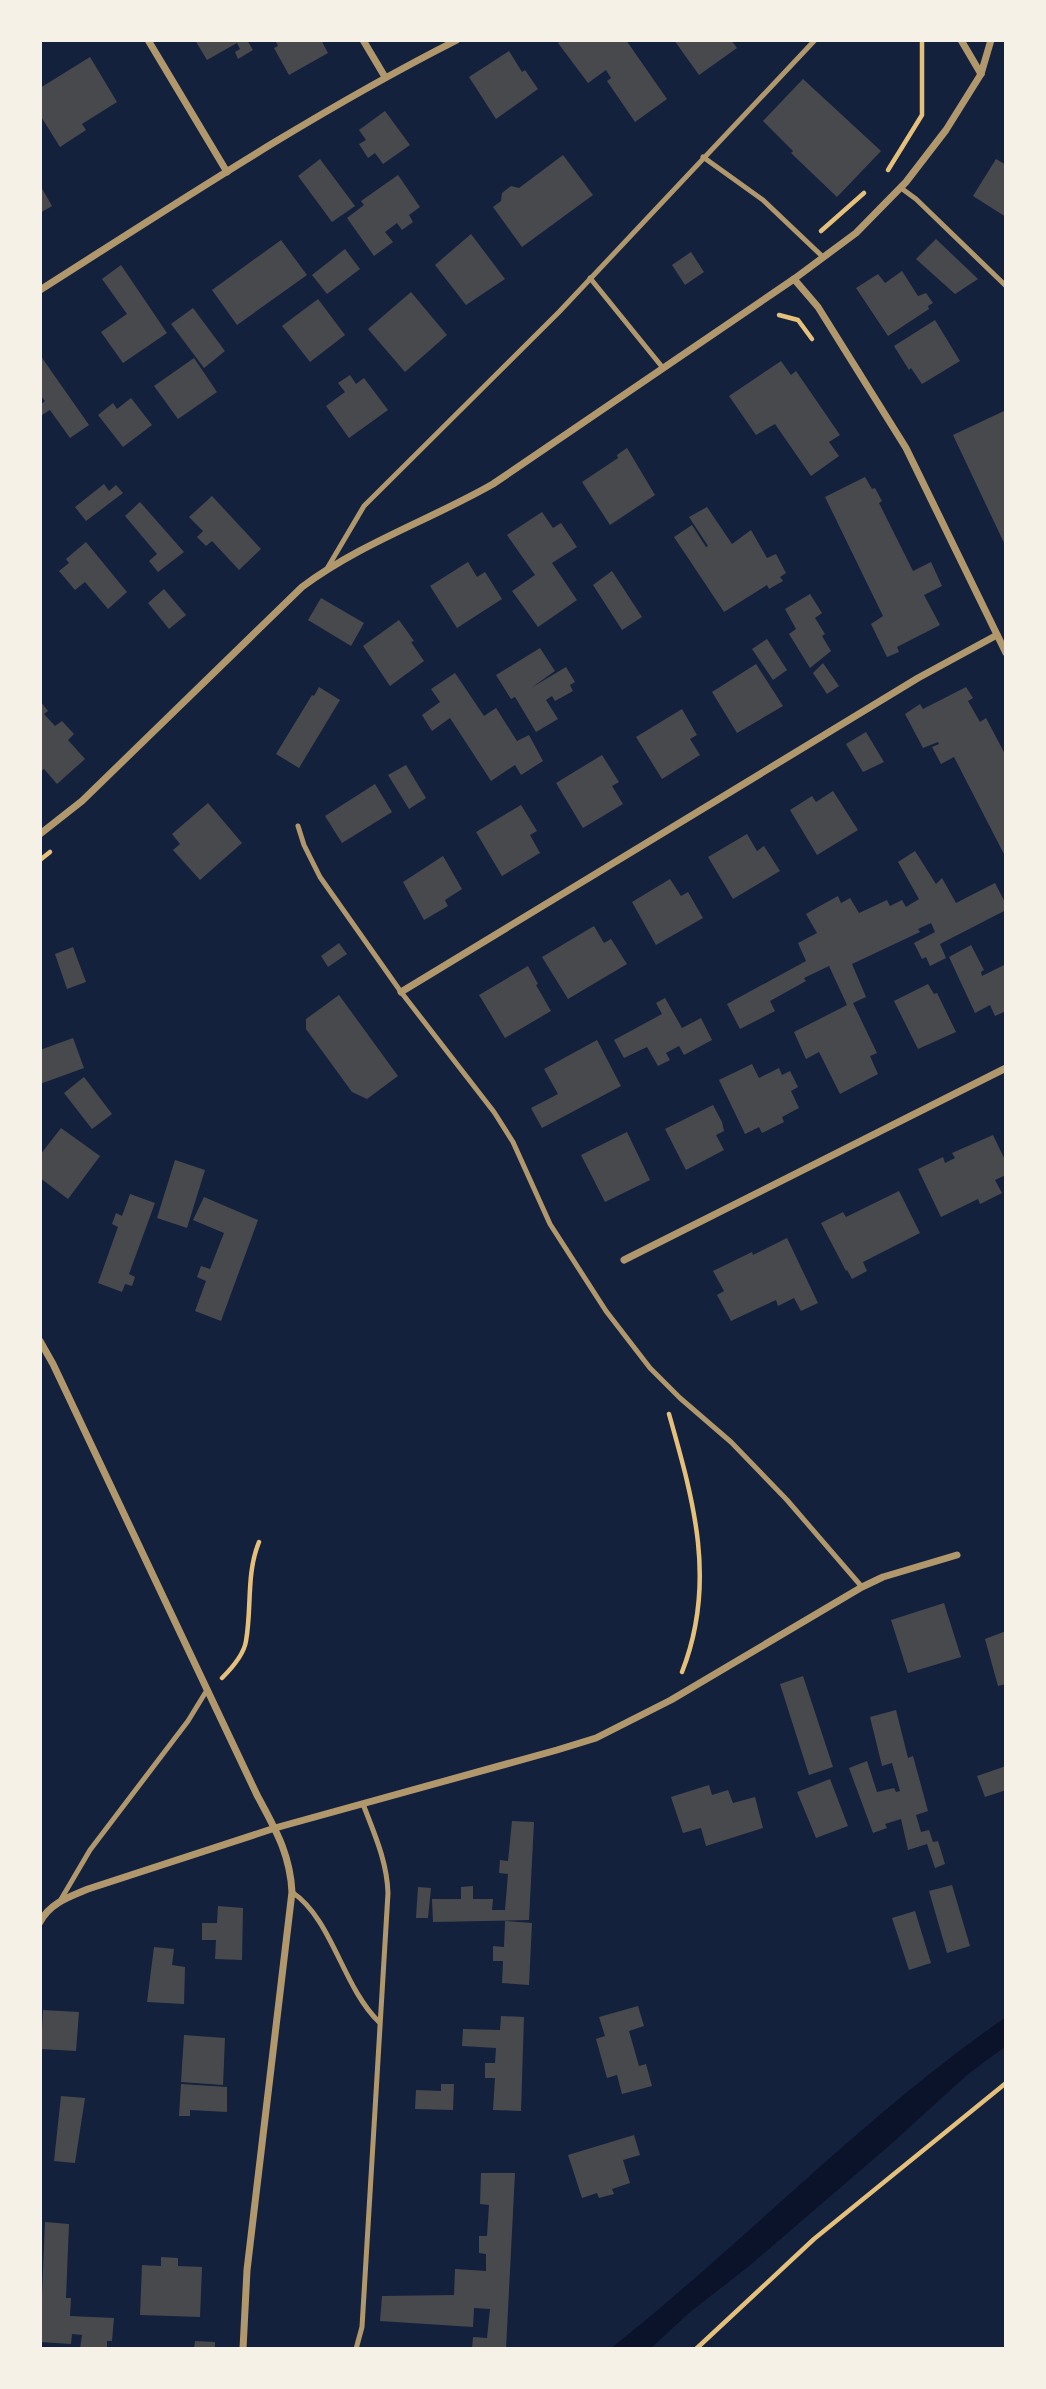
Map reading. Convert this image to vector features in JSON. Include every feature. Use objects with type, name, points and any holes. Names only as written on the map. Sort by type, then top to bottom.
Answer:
[{"type":"street","points":[[148,40],[226,172]]},
{"type":"street","points":[[363,40],[385,77]]},
{"type":"street","points":[[40,290],[226,172],[385,77],[457,40]]},
{"type":"street","points":[[961,40],[981,74]]},
{"type":"street","points":[[40,834],[82,800],[302,587],[328,567],[364,547],[452,508],[493,484],[794,279],[856,233],[901,188],[946,130],[981,74],[991,40]]},
{"type":"street","points":[[794,279],[817,307],[906,448],[1006,653]]},
{"type":"street","points":[[401,992],[906,685],[997,635]]},
{"type":"street","points":[[624,1260],[1006,1068]]},
{"type":"street","points":[[40,1341],[257,1795],[286,1850],[291,1871],[292,1892],[247,2270],[243,2349]]},
{"type":"street","points":[[40,1922],[44,1914],[60,1901],[88,1889],[275,1828],[596,1738],[671,1700],[862,1587],[883,1577],[957,1555]]},
{"type":"lane","points":[[328,567],[363,506],[590,278],[814,40]]},
{"type":"lane","points":[[703,156],[763,200],[823,257]]},
{"type":"lane","points":[[901,188],[916,199],[1006,286]]},
{"type":"lane","points":[[590,278],[663,368]]},
{"type":"lane","points":[[997,635],[1006,630]]},
{"type":"lane","points":[[298,825],[304,845],[320,877],[401,992],[494,1112],[513,1142],[550,1224],[606,1311],[650,1368],[731,1442],[795,1509],[862,1587]]},
{"type":"lane","points":[[60,1901],[90,1850],[188,1721],[207,1690]]},
{"type":"lane","points":[[356,2349],[362,2328],[387,1875],[383,1855],[363,1804]]},
{"type":"lane","points":[[292,1892],[312,1910],[358,1996],[379,2022]]},
{"type":"path","points":[[922,40],[922,115]]},
{"type":"path","points":[[769,320],[780,314],[798,320],[818,346]]},
{"type":"path","points":[[40,860],[50,852]]},
{"type":"path","points":[[669,1413],[697,1523],[701,1592],[692,1647],[671,1700]]},
{"type":"path","points":[[207,1690],[230,1671],[246,1644],[252,1559],[259,1542]]},
{"type":"path","points":[[696,2349],[814,2239],[1006,2083]]},
{"type":"water","points":[[1006,2017],[1006,2046],[967,2075],[748,2267],[689,2313],[650,2349],[610,2349],[709,2266],[903,2095]]},
{"type":"building","points":[[195,40],[247,40],[253,50],[238,59],[235,52],[240,49],[237,43],[207,60]]},
{"type":"building","points":[[275,40],[321,40],[328,53],[289,75],[274,48],[278,46]]},
{"type":"building","points":[[562,40],[626,40],[667,99],[635,122],[607,81],[611,78],[606,70],[588,83],[558,43]]},
{"type":"building","points":[[674,40],[731,40],[737,48],[699,75]]},
{"type":"building","points":[[509,51],[522,72],[525,70],[538,89],[496,119],[469,77]]},
{"type":"building","points":[[90,57],[117,102],[82,124],[86,130],[60,147],[40,115],[40,88]]},
{"type":"building","points":[[803,79],[881,151],[837,197],[791,153],[793,151],[763,121]]},
{"type":"building","points":[[385,111],[410,145],[383,164],[375,153],[368,158],[359,144],[366,140],[359,130]]},
{"type":"building","points":[[563,155],[593,195],[522,247],[493,207],[501,201],[502,193],[511,186],[519,188]]},
{"type":"building","points":[[320,159],[355,206],[332,222],[298,176]]},
{"type":"building","points":[[996,159],[1006,165],[1006,217],[973,196]]},
{"type":"building","points":[[398,175],[420,207],[409,215],[413,222],[402,230],[397,223],[385,232],[393,242],[374,256],[347,218],[364,205],[361,201]]},
{"type":"building","points":[[40,185],[52,206],[40,213]]},
{"type":"building","points":[[471,234],[505,279],[466,305],[435,265]]},
{"type":"building","points":[[936,239],[978,279],[955,294],[916,259]]},
{"type":"building","points":[[281,240],[307,275],[237,325],[212,290]]},
{"type":"building","points":[[345,249],[360,269],[327,294],[312,275]]},
{"type":"building","points":[[691,252],[704,272],[685,285],[672,265]]},
{"type":"building","points":[[121,265],[167,333],[123,363],[101,332],[127,314],[102,279]]},
{"type":"building","points":[[902,271],[918,296],[926,293],[933,303],[928,306],[929,309],[888,336],[856,288],[878,274],[885,283]]},
{"type":"building","points":[[411,292],[447,335],[405,372],[368,329]]},
{"type":"building","points":[[318,299],[345,335],[310,362],[282,326]]},
{"type":"building","points":[[193,308],[225,351],[204,368],[171,324]]},
{"type":"building","points":[[935,320],[960,361],[922,384],[911,368],[909,370],[894,346]]},
{"type":"building","points":[[40,355],[89,425],[70,438],[50,410],[42,415],[40,412],[40,405],[45,401],[40,395]]},
{"type":"building","points":[[194,358],[217,392],[178,419],[154,386]]},
{"type":"building","points":[[781,361],[791,375],[796,371],[840,435],[829,442],[839,456],[811,476],[775,424],[756,435],[729,396]]},
{"type":"building","points":[[350,375],[356,384],[364,378],[388,410],[349,438],[326,406],[345,392],[338,383]]},
{"type":"building","points":[[131,398],[152,425],[123,447],[98,415],[113,403],[117,409]]},
{"type":"building","points":[[1004,411],[1006,415],[1006,547],[953,435]]},
{"type":"building","points":[[627,448],[655,495],[610,525],[582,482],[618,458],[617,455]]},
{"type":"building","points":[[865,477],[882,501],[879,503],[913,571],[931,562],[942,586],[924,595],[940,625],[897,647],[899,652],[887,657],[871,624],[883,616],[825,497]]},
{"type":"building","points":[[104,484],[109,491],[116,485],[123,493],[86,521],[75,507]]},
{"type":"building","points":[[212,496],[261,549],[239,570],[212,541],[206,546],[197,537],[203,531],[189,517]]},
{"type":"building","points":[[140,502],[184,552],[158,572],[149,561],[157,554],[125,516]]},
{"type":"building","points":[[707,507],[732,544],[751,530],[767,558],[776,554],[786,573],[780,577],[783,581],[769,589],[767,585],[724,612],[674,537],[692,525],[706,547],[708,546],[689,517]]},
{"type":"building","points":[[542,512],[553,528],[561,523],[577,547],[552,563],[577,600],[538,627],[512,591],[535,575],[507,535]]},
{"type":"building","points":[[86,542],[127,592],[108,609],[85,582],[75,590],[59,571],[69,563],[66,559]]},
{"type":"building","points":[[468,562],[477,577],[485,572],[502,599],[457,628],[430,586]]},
{"type":"building","points":[[612,571],[642,617],[622,630],[593,585]]},
{"type":"building","points":[[164,589],[186,615],[169,629],[148,603]]},
{"type":"building","points":[[810,594],[822,613],[815,618],[831,651],[810,668],[789,634],[796,629],[785,609]]},
{"type":"building","points":[[321,598],[364,623],[351,646],[308,620]]},
{"type":"building","points":[[399,620],[424,661],[390,686],[363,646]]},
{"type":"building","points":[[767,639],[787,670],[773,680],[752,649]]},
{"type":"building","points":[[540,648],[555,671],[531,688],[566,667],[575,682],[570,685],[573,691],[555,701],[552,696],[546,700],[558,719],[536,732],[515,697],[511,699],[496,675]]},
{"type":"building","points":[[823,663],[839,686],[827,694],[813,673]]},
{"type":"building","points":[[756,664],[783,706],[737,733],[712,692]]},
{"type":"building","points":[[455,673],[484,716],[496,708],[517,741],[529,735],[543,761],[521,775],[515,765],[491,781],[450,718],[432,731],[422,715],[440,702],[431,689]]},
{"type":"building","points":[[319,687],[340,700],[299,768],[276,754]]},
{"type":"building","points":[[966,687],[973,698],[968,701],[980,722],[986,718],[1006,756],[1006,858],[954,757],[941,764],[932,747],[939,744],[938,742],[923,748],[905,714],[920,704],[923,709]]},
{"type":"building","points":[[40,701],[48,711],[44,714],[55,726],[62,721],[74,734],[68,740],[85,759],[57,784],[44,769],[40,772]]},
{"type":"building","points":[[682,709],[697,735],[690,739],[700,755],[662,779],[636,737]]},
{"type":"building","points":[[866,732],[884,762],[863,772],[846,744]]},
{"type":"building","points":[[602,755],[619,782],[612,786],[623,804],[583,828],[556,783]]},
{"type":"building","points":[[406,765],[426,798],[409,809],[388,775]]},
{"type":"building","points":[[375,784],[392,812],[342,843],[325,816]]},
{"type":"building","points":[[833,791],[858,830],[817,855],[790,810],[812,796],[816,802]]},
{"type":"building","points":[[208,803],[242,843],[200,880],[173,850],[180,844],[172,834]]},
{"type":"building","points":[[521,805],[537,831],[530,835],[540,853],[502,876],[476,832]]},
{"type":"building","points":[[747,834],[757,851],[764,846],[780,871],[733,899],[708,857]]},
{"type":"building","points":[[915,851],[936,884],[942,878],[956,903],[995,883],[1006,904],[1006,910],[940,944],[946,958],[930,966],[926,957],[922,959],[914,943],[935,932],[931,923],[918,929],[920,932],[852,964],[866,997],[853,1003],[877,1053],[870,1056],[878,1074],[840,1094],[819,1052],[806,1059],[794,1032],[847,1005],[829,966],[804,978],[806,981],[770,1001],[775,1011],[740,1029],[727,1004],[806,961],[798,943],[817,933],[806,914],[838,896],[841,903],[850,898],[859,913],[887,900],[890,906],[902,900],[906,907],[919,899],[898,862]]},
{"type":"building","points":[[443,856],[462,889],[445,900],[448,906],[424,920],[403,882]]},
{"type":"building","points":[[670,879],[681,896],[688,892],[703,918],[656,945],[632,902]]},
{"type":"building","points":[[594,926],[604,943],[611,939],[627,964],[568,999],[542,957]]},
{"type":"building","points":[[339,943],[347,954],[328,967],[321,956]]},
{"type":"building","points":[[971,945],[984,970],[981,972],[982,976],[1006,964],[1006,1011],[995,1016],[990,1005],[975,1013],[949,957]]},
{"type":"building","points":[[73,947],[86,982],[67,989],[55,954]]},
{"type":"building","points":[[528,966],[551,1011],[505,1038],[479,995]]},
{"type":"building","points":[[928,984],[934,994],[937,993],[956,1032],[918,1049],[894,1001]]},
{"type":"building","points":[[339,995],[398,1076],[367,1099],[352,1092],[306,1029],[306,1019]]},
{"type":"building","points":[[665,998],[682,1028],[701,1018],[712,1040],[684,1055],[679,1046],[666,1053],[670,1060],[658,1066],[647,1047],[624,1058],[614,1040],[662,1014],[656,1003]]},
{"type":"building","points":[[73,1038],[84,1068],[40,1084],[40,1050]]},
{"type":"building","points":[[597,1040],[621,1086],[542,1128],[531,1108],[558,1094],[544,1069]]},
{"type":"building","points":[[752,1064],[759,1078],[779,1068],[782,1075],[790,1071],[798,1087],[791,1091],[799,1108],[782,1117],[784,1122],[762,1133],[759,1127],[745,1134],[719,1080]]},
{"type":"building","points":[[84,1077],[112,1114],[92,1129],[64,1093]]},
{"type":"building","points":[[713,1105],[722,1122],[724,1131],[716,1135],[724,1150],[686,1170],[665,1129]]},
{"type":"building","points":[[61,1128],[100,1156],[68,1199],[40,1178],[40,1155]]},
{"type":"building","points":[[627,1132],[650,1180],[605,1202],[581,1155]]},
{"type":"building","points":[[993,1135],[1006,1162],[1006,1175],[995,1180],[1002,1193],[980,1204],[978,1199],[941,1217],[918,1169],[943,1157],[945,1163],[955,1158],[952,1153]]},
{"type":"building","points":[[175,1160],[205,1170],[187,1228],[157,1218]]},
{"type":"building","points":[[899,1191],[920,1233],[863,1262],[867,1271],[852,1279],[821,1223],[843,1212],[846,1217]]},
{"type":"building","points":[[130,1194],[155,1203],[129,1274],[135,1277],[132,1286],[125,1284],[122,1292],[98,1283],[118,1227],[112,1224],[116,1213],[122,1216]]},
{"type":"building","points":[[204,1197],[258,1220],[221,1321],[195,1311],[206,1281],[197,1277],[201,1266],[210,1269],[224,1233],[193,1220]]},
{"type":"building","points":[[787,1238],[818,1303],[801,1311],[794,1298],[778,1306],[776,1300],[731,1321],[717,1295],[724,1291],[713,1271]]},
{"type":"building","points":[[944,1603],[961,1657],[908,1673],[891,1620]]},
{"type":"building","points":[[1006,1631],[1006,1684],[998,1686],[985,1639]]},
{"type":"building","points":[[803,1676],[833,1767],[809,1775],[780,1684]]},
{"type":"building","points":[[896,1710],[908,1758],[913,1756],[928,1811],[916,1815],[921,1832],[929,1830],[933,1842],[938,1841],[945,1864],[935,1868],[927,1844],[908,1850],[901,1819],[885,1824],[887,1828],[873,1833],[849,1768],[867,1761],[877,1792],[894,1788],[896,1792],[900,1791],[892,1763],[882,1766],[870,1717]]},
{"type":"building","points":[[1006,1766],[1006,1790],[985,1797],[977,1776]]},
{"type":"building","points":[[830,1779],[848,1826],[816,1838],[797,1792]]},
{"type":"building","points":[[709,1785],[712,1795],[728,1790],[733,1803],[755,1797],[763,1828],[706,1846],[701,1828],[683,1833],[671,1797]]},
{"type":"building","points":[[512,1821],[534,1822],[529,1920],[433,1922],[432,1899],[461,1899],[461,1887],[473,1886],[473,1899],[493,1899],[492,1910],[505,1910],[508,1874],[499,1873],[500,1860],[508,1861]]},
{"type":"building","points":[[952,1885],[970,1946],[947,1953],[929,1891]]},
{"type":"building","points":[[418,1887],[431,1888],[428,1918],[416,1918]]},
{"type":"building","points":[[218,1906],[243,1908],[242,1960],[215,1959],[216,1940],[202,1940],[202,1923],[217,1923]]},
{"type":"building","points":[[915,1911],[931,1963],[909,1970],[892,1918]]},
{"type":"building","points":[[505,1921],[532,1923],[529,1985],[502,1983],[503,1961],[493,1961],[493,1946],[504,1947]]},
{"type":"building","points":[[154,1947],[174,1949],[172,1965],[185,1967],[184,2004],[147,2002]]},
{"type":"building","points":[[638,2006],[644,2026],[629,2031],[639,2066],[646,2064],[652,2086],[622,2094],[617,2075],[607,2078],[596,2039],[605,2036],[599,2017]]},
{"type":"building","points":[[43,2010],[79,2012],[76,2051],[41,2049]]},
{"type":"building","points":[[501,2016],[524,2017],[521,2111],[493,2110],[495,2078],[485,2078],[485,2063],[495,2063],[496,2048],[462,2046],[463,2029],[500,2030]]},
{"type":"building","points":[[184,2035],[225,2038],[223,2085],[181,2082]]},
{"type":"building","points":[[181,2084],[227,2087],[227,2112],[190,2110],[190,2116],[179,2116]]},
{"type":"building","points":[[441,2084],[454,2084],[453,2110],[415,2109],[416,2090],[441,2091]]},
{"type":"building","points":[[61,2096],[85,2098],[75,2163],[54,2161]]},
{"type":"building","points":[[634,2135],[640,2155],[623,2160],[630,2183],[612,2189],[614,2194],[599,2198],[597,2193],[582,2198],[568,2155]]},
{"type":"building","points":[[481,2173],[515,2173],[506,2349],[472,2349],[473,2337],[487,2338],[490,2309],[474,2308],[473,2327],[380,2321],[382,2296],[454,2295],[455,2269],[486,2271],[486,2254],[479,2253],[479,2236],[487,2236],[489,2205],[480,2204]]},
{"type":"building","points":[[45,2222],[69,2224],[66,2298],[71,2298],[70,2316],[114,2318],[112,2341],[107,2341],[107,2349],[80,2349],[82,2335],[72,2334],[71,2344],[40,2342]]},
{"type":"building","points":[[161,2257],[178,2258],[178,2266],[202,2267],[200,2317],[140,2315],[142,2265],[161,2266]]},
{"type":"building","points":[[195,2341],[215,2342],[215,2349],[194,2349]]}]
